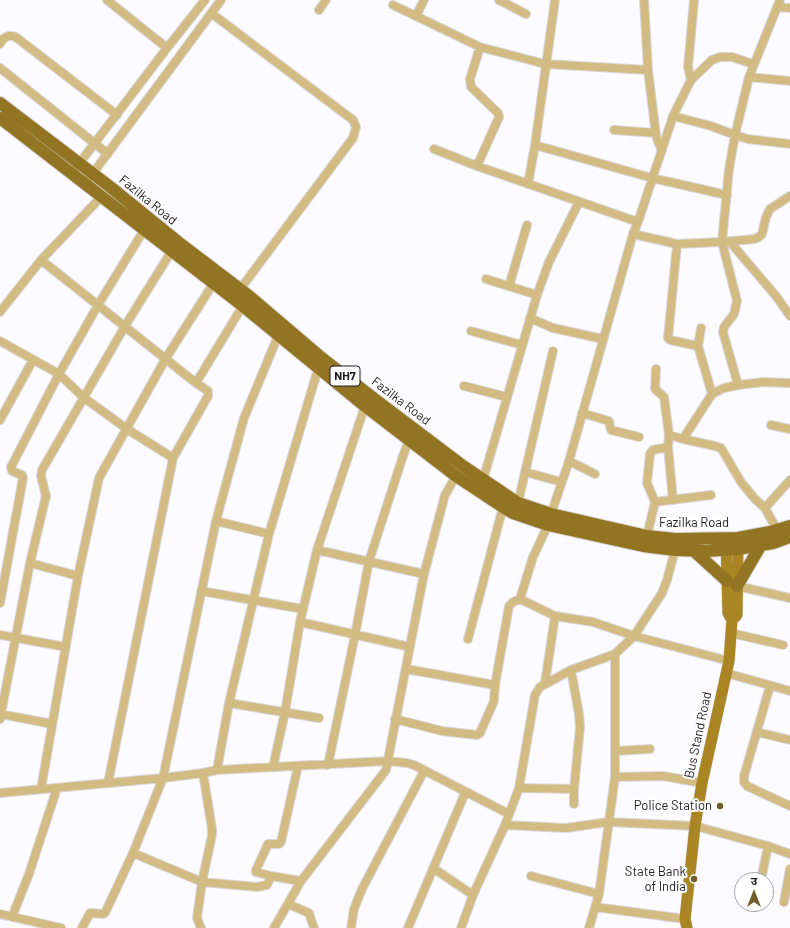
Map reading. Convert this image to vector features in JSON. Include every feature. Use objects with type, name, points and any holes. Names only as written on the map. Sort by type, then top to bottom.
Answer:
[{"type":"highway","name":"Fazilka Road","points":[[0,103],[76,169],[85,184],[213,284],[241,298],[278,336],[364,406],[456,476],[503,508],[513,513],[647,536],[732,544]]},
{"type":"highway","name":"Fazilka Road","points":[[0,118],[76,169],[93,174],[241,298],[483,480],[518,502],[549,519],[643,546],[674,550],[693,550],[732,544]]},
{"type":"highway","name":"NH7","points":[[732,544],[790,526]]},
{"type":"highway","name":"NH7","points":[[732,544],[760,545],[790,537]]},
{"type":"highway","points":[[693,550],[732,584],[760,545]]},
{"type":"main road","name":"Bus Stand Road","points":[[686,923],[695,826],[702,783],[729,661],[732,620],[728,613],[732,584],[732,544]]},
{"type":"street","points":[[107,0],[167,48]]},
{"type":"street","points":[[76,169],[205,0]]},
{"type":"street","points":[[85,184],[221,0]]},
{"type":"street","points":[[319,10],[326,0]]},
{"type":"street","points":[[416,16],[424,0]]},
{"type":"street","points":[[499,0],[526,14]]},
{"type":"street","points":[[528,184],[535,145],[555,0]]},
{"type":"street","points":[[644,0],[648,70],[656,133],[662,150]]},
{"type":"street","points":[[691,80],[688,67],[694,0]]},
{"type":"street","points":[[738,385],[723,332],[726,322],[734,314],[737,301],[726,242],[727,195],[732,150],[753,64],[778,3],[790,8]]},
{"type":"street","points":[[393,5],[480,47],[545,64],[648,70]]},
{"type":"street","points":[[196,382],[241,298],[353,138],[356,126],[353,120],[211,13]]},
{"type":"street","points":[[0,44],[3,39],[8,36],[17,38],[117,115]]},
{"type":"street","points":[[477,166],[499,117],[498,113],[471,87],[470,79],[480,47]]},
{"type":"street","points":[[520,599],[533,557],[549,519],[569,461],[633,234],[673,116],[691,80],[715,58],[732,57],[753,64]]},
{"type":"street","points":[[0,68],[108,154]]},
{"type":"street","points":[[749,77],[790,81]]},
{"type":"street","points":[[673,116],[711,126],[735,135],[790,144]]},
{"type":"street","points":[[614,130],[656,133]]},
{"type":"street","points":[[535,145],[652,178],[727,195]]},
{"type":"street","points":[[434,149],[477,166],[638,222]]},
{"type":"street","points":[[0,312],[41,260],[102,196]]},
{"type":"street","points":[[633,234],[677,244],[726,242],[759,237],[764,229],[767,213],[770,209],[790,196]]},
{"type":"street","points":[[483,480],[537,295],[549,262],[580,202]]},
{"type":"street","points":[[509,286],[527,225]]},
{"type":"street","points":[[0,603],[23,478],[12,471],[11,467],[59,374],[98,305],[144,230]]},
{"type":"street","points":[[726,242],[776,296],[790,316]]},
{"type":"street","points":[[677,244],[668,338],[670,340],[698,346]]},
{"type":"street","points":[[52,724],[0,716],[30,563],[46,496],[41,476],[42,470],[125,326],[171,252]]},
{"type":"street","points":[[41,260],[208,391],[208,396],[172,458],[108,783]]},
{"type":"street","points":[[486,279],[537,295]]},
{"type":"street","points":[[41,789],[78,576],[98,478],[166,358],[213,284]]},
{"type":"street","points":[[530,318],[553,328],[603,339]]},
{"type":"street","points":[[701,328],[698,346],[712,394]]},
{"type":"street","points":[[471,331],[522,345]]},
{"type":"street","points":[[82,928],[90,913],[105,913],[133,853],[163,778],[216,521],[244,418],[278,336]]},
{"type":"street","points":[[0,341],[59,374],[83,397],[126,429],[172,458]]},
{"type":"street","points":[[518,502],[553,351]]},
{"type":"street","points":[[0,420],[33,360]]},
{"type":"street","points":[[217,770],[230,703],[269,534],[318,369]]},
{"type":"street","points":[[656,369],[655,389],[664,397],[670,435],[668,447],[673,500]]},
{"type":"street","points":[[683,439],[712,394],[724,388],[738,385],[763,382],[790,383]]},
{"type":"street","points":[[464,386],[507,397]]},
{"type":"street","points":[[273,767],[285,712],[300,622],[317,550],[364,406]]},
{"type":"street","points":[[582,412],[609,421],[611,430],[639,437]]},
{"type":"street","points":[[771,425],[790,429]]},
{"type":"street","points":[[670,435],[721,448],[741,482],[755,499],[765,508],[778,530]]},
{"type":"street","points":[[328,765],[369,561],[409,440]]},
{"type":"street","points":[[647,536],[655,502],[647,483],[650,454],[653,450],[668,447]]},
{"type":"street","points":[[569,461],[595,474]]},
{"type":"street","points":[[525,472],[562,482]]},
{"type":"street","points":[[274,928],[301,881],[386,770],[424,574],[445,495],[456,476]]},
{"type":"street","points":[[765,508],[790,480]]},
{"type":"street","points":[[655,502],[711,495]]},
{"type":"street","points":[[468,640],[503,508]]},
{"type":"street","points":[[216,521],[269,534]]},
{"type":"street","points":[[317,550],[424,574]]},
{"type":"street","points":[[461,928],[473,895],[520,788],[535,695],[540,687],[545,683],[572,670],[615,654],[634,636],[662,593],[667,580],[674,550]]},
{"type":"street","points":[[30,563],[78,576]]},
{"type":"street","points":[[732,584],[790,598]]},
{"type":"street","points":[[201,591],[303,609]]},
{"type":"street","points":[[395,719],[442,731],[477,735],[480,733],[494,701],[495,685],[508,606],[520,599],[555,616],[593,622],[634,636],[729,661]]},
{"type":"street","points":[[545,683],[555,616]]},
{"type":"street","points":[[300,622],[410,647]]},
{"type":"street","points":[[731,633],[784,645]]},
{"type":"street","points":[[0,635],[66,647]]},
{"type":"street","points":[[589,928],[599,894],[615,777],[615,654]]},
{"type":"street","points":[[406,669],[495,685]]},
{"type":"street","points":[[572,670],[580,727],[574,804]]},
{"type":"street","points":[[726,673],[790,691]]},
{"type":"street","points":[[770,686],[744,776],[744,782],[748,786],[790,806]]},
{"type":"street","points":[[230,703],[319,718]]},
{"type":"street","points":[[757,732],[790,740]]},
{"type":"street","points":[[616,751],[650,749]]},
{"type":"street","points":[[0,793],[163,778],[217,770],[388,761],[414,765],[465,793],[509,814]]},
{"type":"street","points":[[298,766],[281,842],[279,844],[268,844],[256,872],[301,881]]},
{"type":"street","points":[[351,928],[354,910],[362,889],[424,771]]},
{"type":"street","points":[[201,928],[197,918],[212,829],[202,773]]},
{"type":"street","points":[[615,777],[663,776],[702,783]]},
{"type":"street","points":[[12,917],[29,874],[57,788]]},
{"type":"street","points":[[520,788],[574,789]]},
{"type":"street","points":[[409,928],[465,793]]},
{"type":"street","points":[[505,825],[566,828],[608,822],[695,826],[768,846],[790,854]]},
{"type":"street","points":[[763,872],[768,846]]},
{"type":"street","points":[[133,853],[202,882],[257,887],[267,885],[271,876]]},
{"type":"street","points":[[433,868],[473,895]]},
{"type":"street","points":[[784,902],[790,869]]},
{"type":"street","points":[[531,876],[599,894]]},
{"type":"street","points":[[288,904],[309,913],[314,928]]},
{"type":"street","points":[[595,907],[686,923]]},
{"type":"street","points":[[0,914],[61,928]]},
{"type":"place","name":"Police Station","points":[[720,806]]},
{"type":"place","name":"State Bank of India","points":[[694,879]]}]
